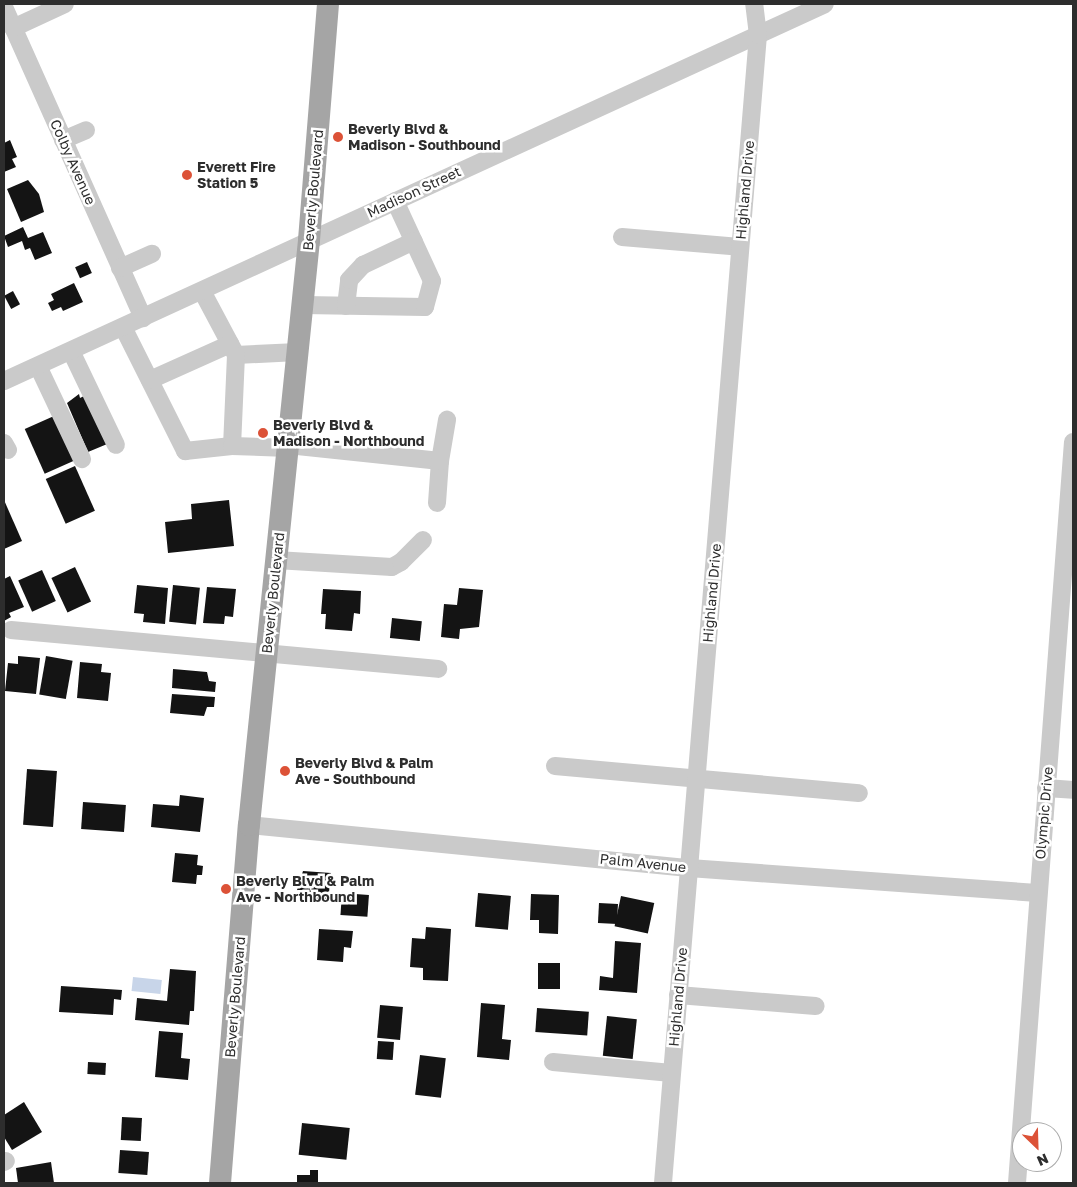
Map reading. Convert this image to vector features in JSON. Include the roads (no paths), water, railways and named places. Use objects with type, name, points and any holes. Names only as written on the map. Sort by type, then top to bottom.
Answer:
[{"type":"main road","name":"Beverly Boulevard","points":[[220,1183],[249,825],[303,305],[328,4]]},
{"type":"street","points":[[13,28],[65,4]]},
{"type":"street","name":"Highland Drive","points":[[663,1183],[758,35],[754,4]]},
{"type":"street","name":"Madison Street","points":[[4,381],[825,4]]},
{"type":"street","name":"Colby Avenue","points":[[4,7],[142,318]]},
{"type":"street","points":[[63,140],[86,130]]},
{"type":"street","points":[[303,305],[426,307],[432,281],[395,201]]},
{"type":"street","points":[[622,236],[740,248]]},
{"type":"street","points":[[346,306],[349,280],[363,265],[414,241]]},
{"type":"street","points":[[120,268],[152,254]]},
{"type":"street","points":[[202,290],[233,350],[232,446]]},
{"type":"street","points":[[124,327],[185,451],[232,446],[288,446],[440,461]]},
{"type":"street","points":[[150,380],[233,350],[298,352]]},
{"type":"street","points":[[71,351],[116,445]]},
{"type":"street","points":[[38,366],[82,460]]},
{"type":"street","points":[[437,503],[440,461],[447,420]]},
{"type":"street","name":"Olympic Drive","points":[[1017,1183],[1037,892],[1073,442]]},
{"type":"street","points":[[276,560],[392,567],[402,562],[423,540]]},
{"type":"street","points":[[11,630],[267,656],[438,669]]},
{"type":"street","points":[[555,766],[696,776],[859,793]]},
{"type":"street","points":[[1046,788],[1073,790]]},
{"type":"street","name":"Palm Avenue","points":[[249,825],[689,868],[1037,892]]},
{"type":"street","points":[[678,995],[816,1006]]},
{"type":"street","points":[[553,1062],[671,1073]]},
{"type":"water","points":[[133,977],[162,980],[160,994],[132,991]]},
{"type":"place","name":"Beverly Blvd & Madison - Southbound","points":[[338,137]]},
{"type":"place","name":"Everett Fire Station 5","points":[[187,175]]},
{"type":"place","name":"Beverly Blvd & Madison - Northbound","points":[[263,433]]},
{"type":"place","name":"Beverly Blvd & Palm Ave - Southbound","points":[[285,771]]},
{"type":"place","name":"Beverly Blvd & Palm Ave - Northbound","points":[[226,889]]}]
